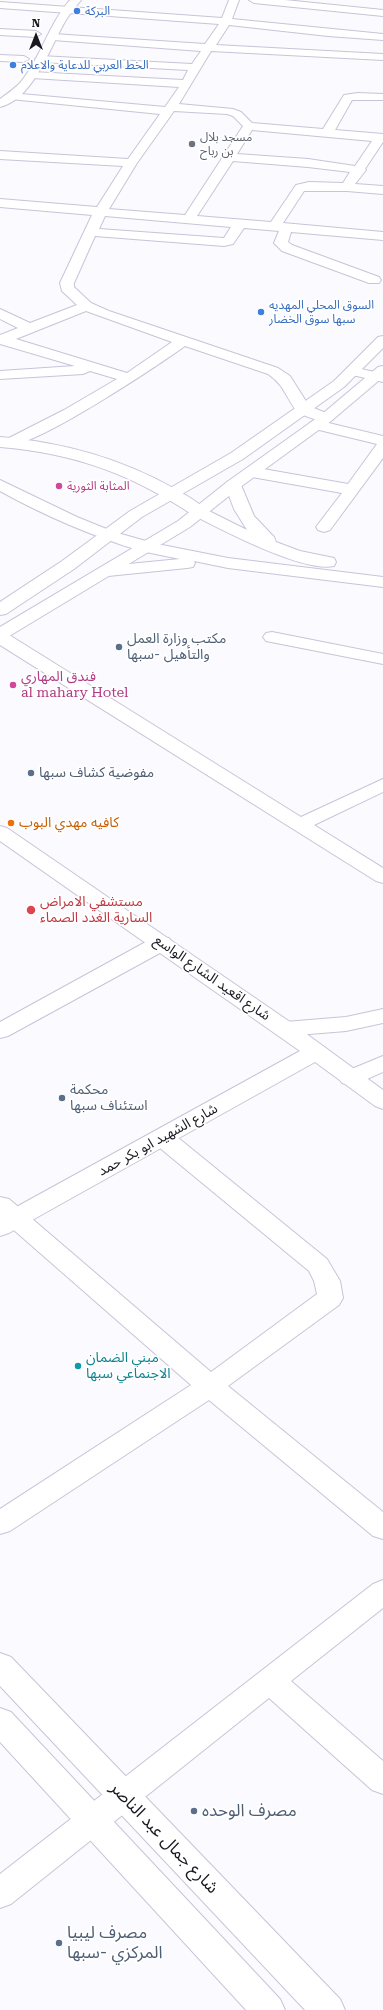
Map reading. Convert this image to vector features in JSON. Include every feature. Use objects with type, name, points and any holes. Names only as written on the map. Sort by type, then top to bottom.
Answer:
[{"type":"street","points":[[18,68],[46,17],[60,0]]},
{"type":"street","points":[[5,91],[24,86],[66,10],[76,0]]},
{"type":"street","points":[[234,0],[226,22],[195,68],[187,84],[131,163],[100,212],[66,283],[67,288],[71,294],[86,306],[104,314],[273,371],[285,379],[303,409],[321,422],[383,441]]},
{"type":"street","points":[[254,0],[328,4],[383,13]]},
{"type":"street","points":[[310,31],[328,4]]},
{"type":"street","points":[[0,5],[46,17],[66,10],[226,22],[383,37]]},
{"type":"street","points":[[0,32],[30,47]]},
{"type":"street","points":[[53,36],[209,48],[383,57]]},
{"type":"street","points":[[0,58],[30,47]]},
{"type":"street","points":[[40,59],[195,68]]},
{"type":"street","points":[[32,74],[187,84]]},
{"type":"street","points":[[0,104],[5,91]]},
{"type":"street","points":[[5,91],[170,109],[229,111],[237,114],[249,126],[382,137],[347,187]]},
{"type":"street","points":[[327,133],[348,97],[383,97]]},
{"type":"street","points":[[189,219],[249,126]]},
{"type":"street","points":[[0,155],[131,163]]},
{"type":"street","points":[[229,157],[308,163],[360,170]]},
{"type":"street","points":[[374,280],[287,248],[281,243],[280,227],[300,188],[309,186],[383,190]]},
{"type":"street","points":[[0,204],[383,236]]},
{"type":"street","points":[[91,232],[224,242],[228,241],[240,224]]},
{"type":"street","points":[[0,340],[86,306]]},
{"type":"street","points":[[0,313],[29,328]]},
{"type":"street","points":[[0,340],[96,370],[129,378]]},
{"type":"street","points":[[6,442],[75,410],[129,378],[184,340]]},
{"type":"street","points":[[0,610],[68,565],[136,514],[173,494],[236,456],[339,384],[383,340]]},
{"type":"street","points":[[0,376],[96,370]]},
{"type":"street","points":[[353,371],[381,375]]},
{"type":"street","points":[[381,375],[321,422],[166,536],[0,636],[383,877]]},
{"type":"street","points":[[6,442],[40,445],[97,458],[125,469],[173,494],[199,512],[240,534],[282,551],[310,559],[383,569]]},
{"type":"street","points":[[324,527],[353,490],[370,477],[383,447]]},
{"type":"street","points":[[252,472],[353,490]]},
{"type":"street","points":[[0,485],[30,502],[108,536],[147,547],[228,563],[383,582]]},
{"type":"street","points":[[233,486],[238,501],[250,525],[266,540],[282,551]]},
{"type":"street","points":[[108,570],[176,564],[228,563]]},
{"type":"street","points":[[272,637],[383,659]]},
{"type":"street","points":[[299,825],[383,785]]},
{"type":"street","name":"شارع اقعيد الشارع الواسع","points":[[0,832],[286,1029],[350,1078],[383,1101]]},
{"type":"street","points":[[0,1031],[161,943]]},
{"type":"street","points":[[286,1029],[346,1024],[383,1016]]},
{"type":"street","name":"شارع الشهيد ابو بكر حمد","points":[[5,1216],[163,1138],[316,1052]]},
{"type":"street","points":[[350,1078],[383,1063]]},
{"type":"street","points":[[0,1523],[210,1386],[330,1298],[330,1286],[327,1278],[318,1266],[163,1138]]},
{"type":"street","points":[[5,1216],[383,1528]]},
{"type":"street","points":[[0,1893],[125,1797],[269,1680],[383,1592]]},
{"type":"street","name":"شارع جمال عبد الناصر","points":[[0,1666],[328,2010]]},
{"type":"street","points":[[269,1680],[383,1780]]},
{"type":"street","points":[[0,1722],[268,2010]]},
{"type":"place","name":"البركة","points":[[77,11]]},
{"type":"place","name":"الخط العربي للدعاية والاعلام","points":[[13,65]]},
{"type":"place","name":"مسجد بلال بن رباح","points":[[192,144]]},
{"type":"place","name":"السوق المحلي المهديه سبها سوق الخضار","points":[[261,312]]},
{"type":"place","name":"المثابة الثورية","points":[[59,486]]},
{"type":"place","name":"مكتب وزارة العمل والتأهيل -سبها","points":[[119,647]]},
{"type":"place","name":"فندق المهاري al mahary Hotel","points":[[13,685]]},
{"type":"place","name":"مفوضية كشاف سبها","points":[[31,773]]},
{"type":"place","name":"كافيه مهدي البوب","points":[[11,823]]},
{"type":"place","name":"مستشفي الامراض السارية الغدد الصماء","points":[[31,910]]},
{"type":"place","name":"محكمة استئناف سبها","points":[[62,1098]]},
{"type":"place","name":"مبني الضمان الاجنماعي سبها","points":[[78,1366]]},
{"type":"place","name":"مصرف الوحده","points":[[194,1811]]},
{"type":"place","name":"مصرف ليبيا المركزي -سبها","points":[[59,1943]]}]
